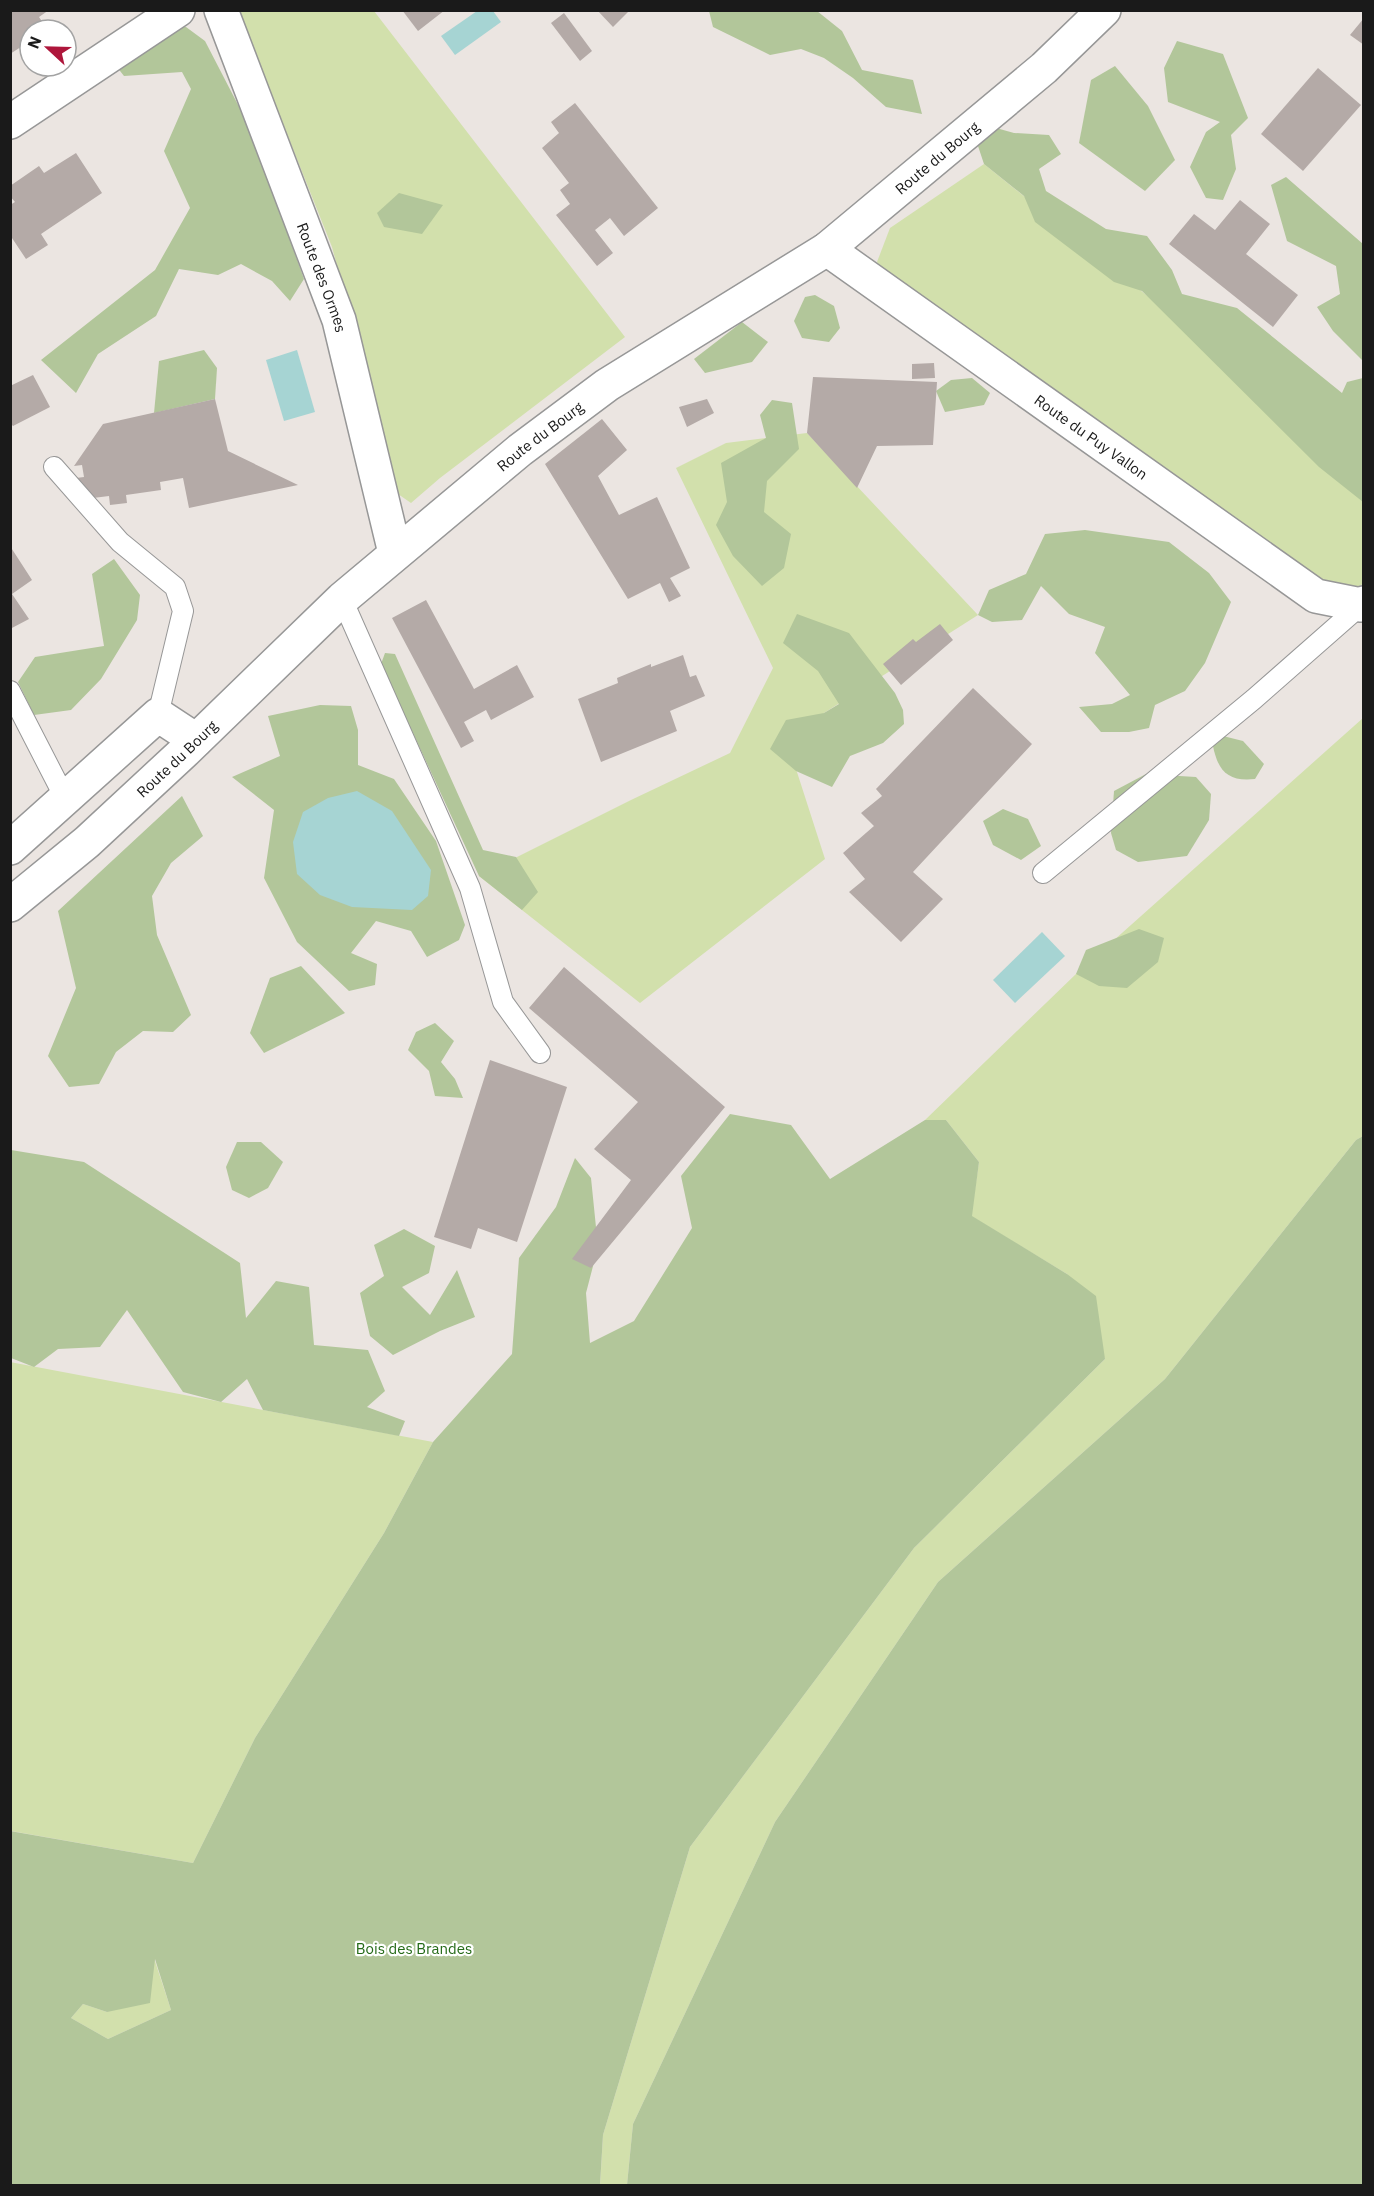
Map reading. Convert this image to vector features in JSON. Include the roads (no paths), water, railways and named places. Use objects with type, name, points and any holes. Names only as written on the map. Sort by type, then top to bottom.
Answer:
[{"type":"street","points":[[10,122],[178,10]]},
{"type":"street","name":"Route des Ormes","points":[[220,10],[339,320],[395,553]]},
{"type":"street","name":"Route du Bourg","points":[[10,904],[87,842],[342,599],[520,450],[607,385],[827,249],[1044,68],[1104,10]]},
{"type":"street","name":"Route du Puy Vallon","points":[[827,249],[1316,596],[1362,604]]},
{"type":"street","points":[[10,848],[158,715],[196,740]]},
{"type":"lane","points":[[54,467],[120,542],[175,587],[183,611],[158,715]]},
{"type":"lane","points":[[342,599],[470,888],[503,1002],[540,1053]]},
{"type":"lane","points":[[1043,873],[1254,699],[1362,604]]},
{"type":"lane","points":[[10,691],[64,798]]},
{"type":"water","points":[[477,11],[493,11],[501,22],[455,55],[441,36]]},
{"type":"water","points":[[297,350],[315,412],[284,421],[266,360]]},
{"type":"water","points":[[357,791],[392,811],[431,870],[428,896],[412,910],[352,907],[320,895],[297,874],[293,842],[303,812],[328,798]]},
{"type":"water","points":[[1042,932],[1065,956],[1015,1003],[993,980]]},
{"type":"park label","name":"Bois des Brandes","points":[[414,1948]]}]
